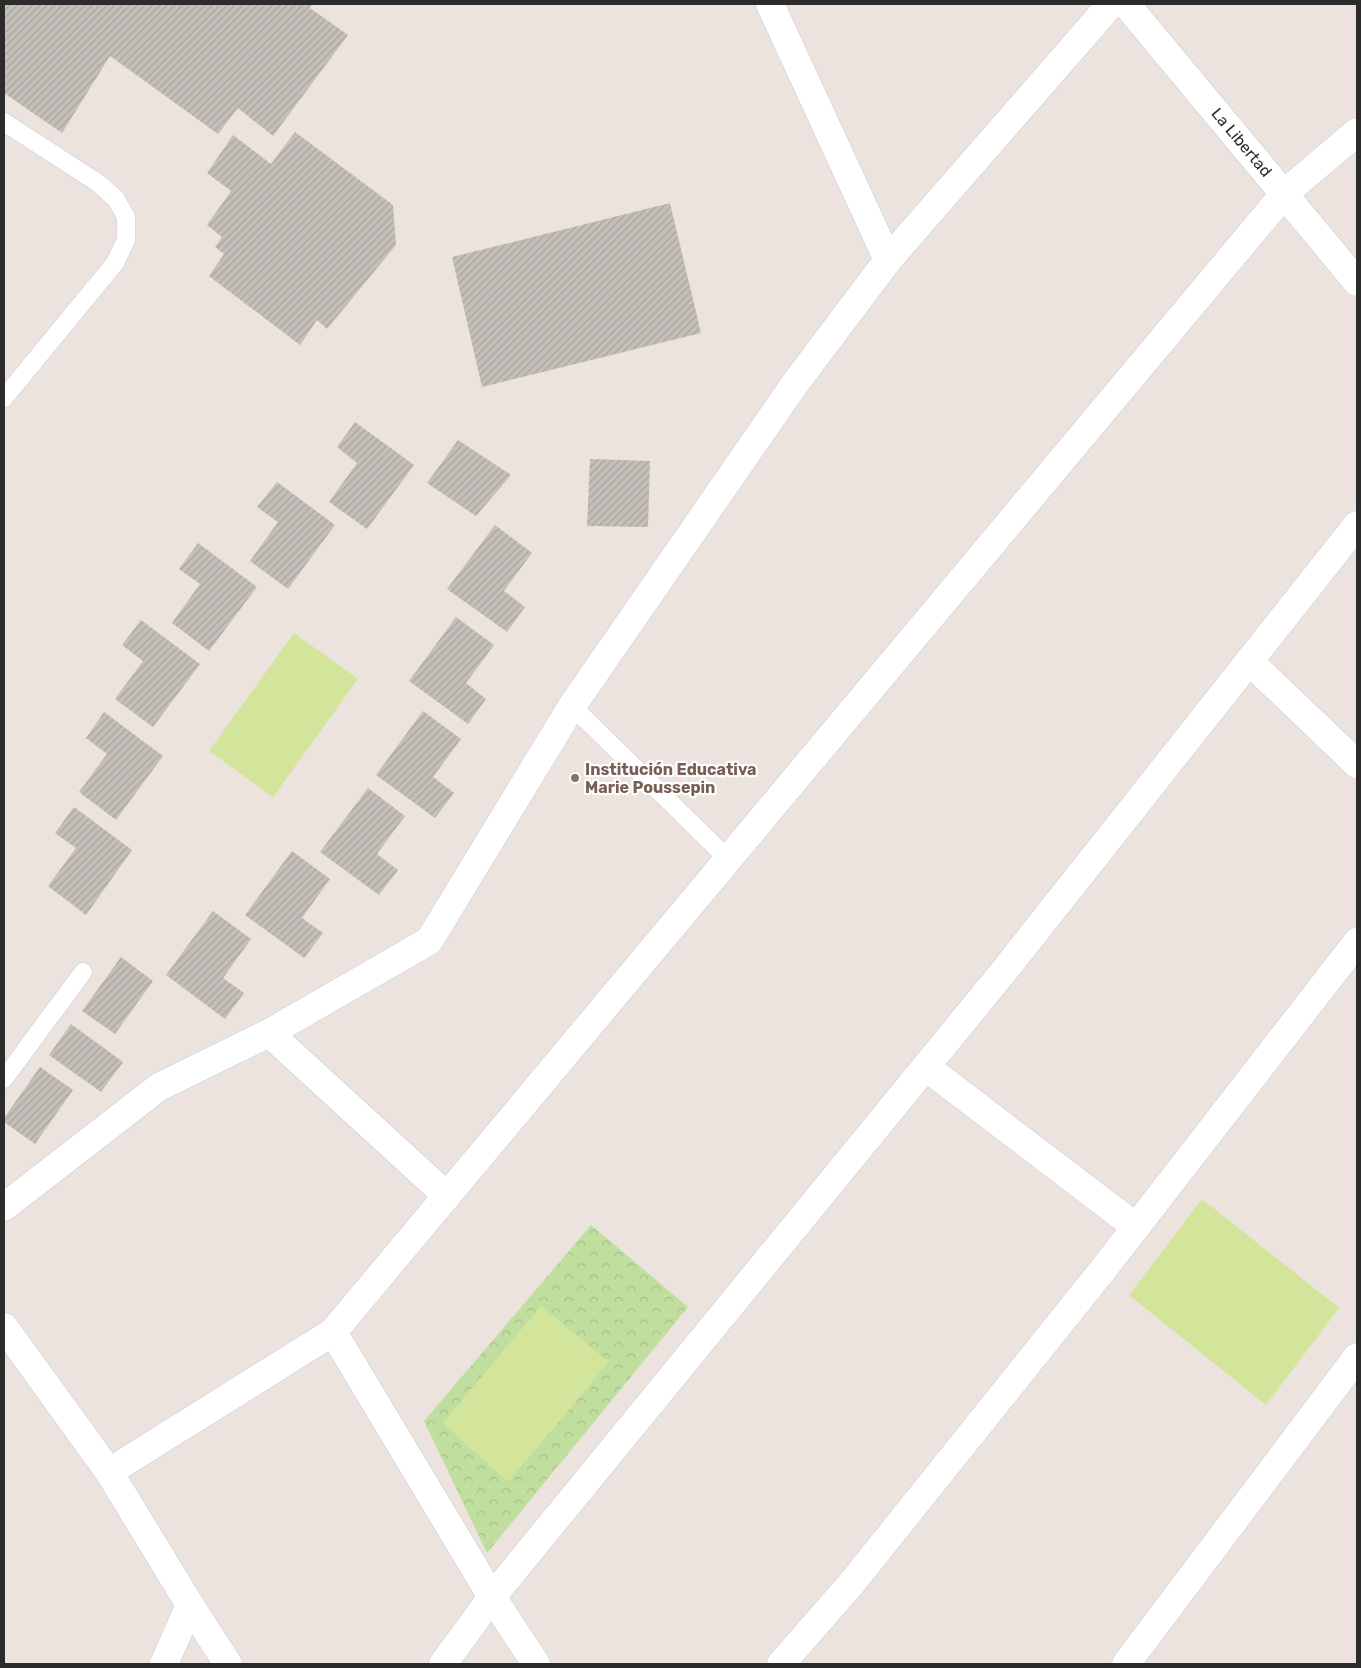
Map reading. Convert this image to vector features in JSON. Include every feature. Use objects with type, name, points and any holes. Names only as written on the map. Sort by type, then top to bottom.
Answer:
[{"type":"street","points":[[770,4],[888,260]]},
{"type":"street","points":[[4,1207],[158,1087],[269,1033],[429,941],[572,706],[794,384],[888,260],[1112,4]]},
{"type":"street","name":"La Libertad","points":[[1126,4],[1285,193],[1357,282]]},
{"type":"street","points":[[109,1472],[333,1332],[1285,193],[1357,132]]},
{"type":"street","points":[[443,1664],[492,1597],[926,1067],[1357,525]]},
{"type":"street","points":[[1249,662],[1357,764]]},
{"type":"street","points":[[781,1664],[851,1584],[1136,1227],[1357,942]]},
{"type":"street","points":[[269,1033],[447,1196]]},
{"type":"street","points":[[926,1067],[1136,1227]]},
{"type":"street","points":[[4,1327],[109,1472],[228,1664]]},
{"type":"street","points":[[333,1332],[492,1597],[536,1664]]},
{"type":"street","points":[[1126,1664],[1357,1357]]},
{"type":"street","points":[[164,1664],[190,1605]]},
{"type":"lane","points":[[4,122],[98,183],[116,199],[126,217],[126,240],[115,263],[4,398]]},
{"type":"lane","points":[[572,706],[728,859]]},
{"type":"lane","points":[[4,1079],[82,972]]},
{"type":"green space","points":[[294,633],[358,679],[273,797],[209,751]]},
{"type":"green space","points":[[1202,1199],[1339,1308],[1266,1405],[1129,1295]]},
{"type":"green space","points":[[591,1225],[688,1307],[487,1553],[424,1421]]},
{"type":"green space","points":[[541,1306],[609,1362],[508,1482],[443,1423]]},
{"type":"building","points":[[4,4],[312,4],[310,8],[348,35],[273,136],[238,108],[218,134],[110,56],[62,133],[4,93]]},
{"type":"building","points":[[295,132],[393,205],[396,245],[327,329],[317,320],[300,345],[209,276],[224,254],[215,247],[222,237],[207,225],[231,191],[207,173],[233,135],[271,164]]},
{"type":"building","points":[[670,203],[701,333],[482,387],[452,257]]},
{"type":"building","points":[[355,422],[414,465],[367,529],[329,502],[357,463],[337,447]]},
{"type":"building","points":[[458,440],[511,475],[476,516],[427,483]]},
{"type":"building","points":[[590,459],[650,461],[648,527],[587,526]]},
{"type":"building","points":[[277,482],[335,525],[288,589],[250,561],[278,522],[257,507]]},
{"type":"building","points":[[495,525],[532,553],[504,591],[525,607],[507,632],[447,589]]},
{"type":"building","points":[[198,543],[257,587],[209,651],[172,623],[200,584],[179,569]]},
{"type":"building","points":[[456,617],[494,645],[466,683],[486,699],[468,724],[409,681]]},
{"type":"building","points":[[141,620],[200,664],[153,727],[115,699],[143,661],[122,645]]},
{"type":"building","points":[[423,711],[461,739],[433,777],[454,793],[435,818],[376,775]]},
{"type":"building","points":[[104,712],[163,756],[116,820],[79,792],[107,754],[86,738]]},
{"type":"building","points":[[368,788],[405,816],[377,854],[398,870],[379,895],[320,852]]},
{"type":"building","points":[[74,807],[132,850],[86,915],[48,886],[76,848],[55,833]]},
{"type":"building","points":[[292,851],[330,879],[302,918],[323,933],[304,958],[245,915]]},
{"type":"building","points":[[213,911],[251,939],[223,978],[244,993],[225,1019],[166,975]]},
{"type":"building","points":[[121,957],[153,981],[115,1034],[82,1011]]},
{"type":"building","points":[[71,1024],[123,1062],[101,1092],[49,1055]]},
{"type":"building","points":[[40,1067],[73,1090],[35,1144],[4,1122],[4,1118]]},
{"type":"place","name":"Institución Educativa Marie Poussepin","points":[[575,778]]}]
